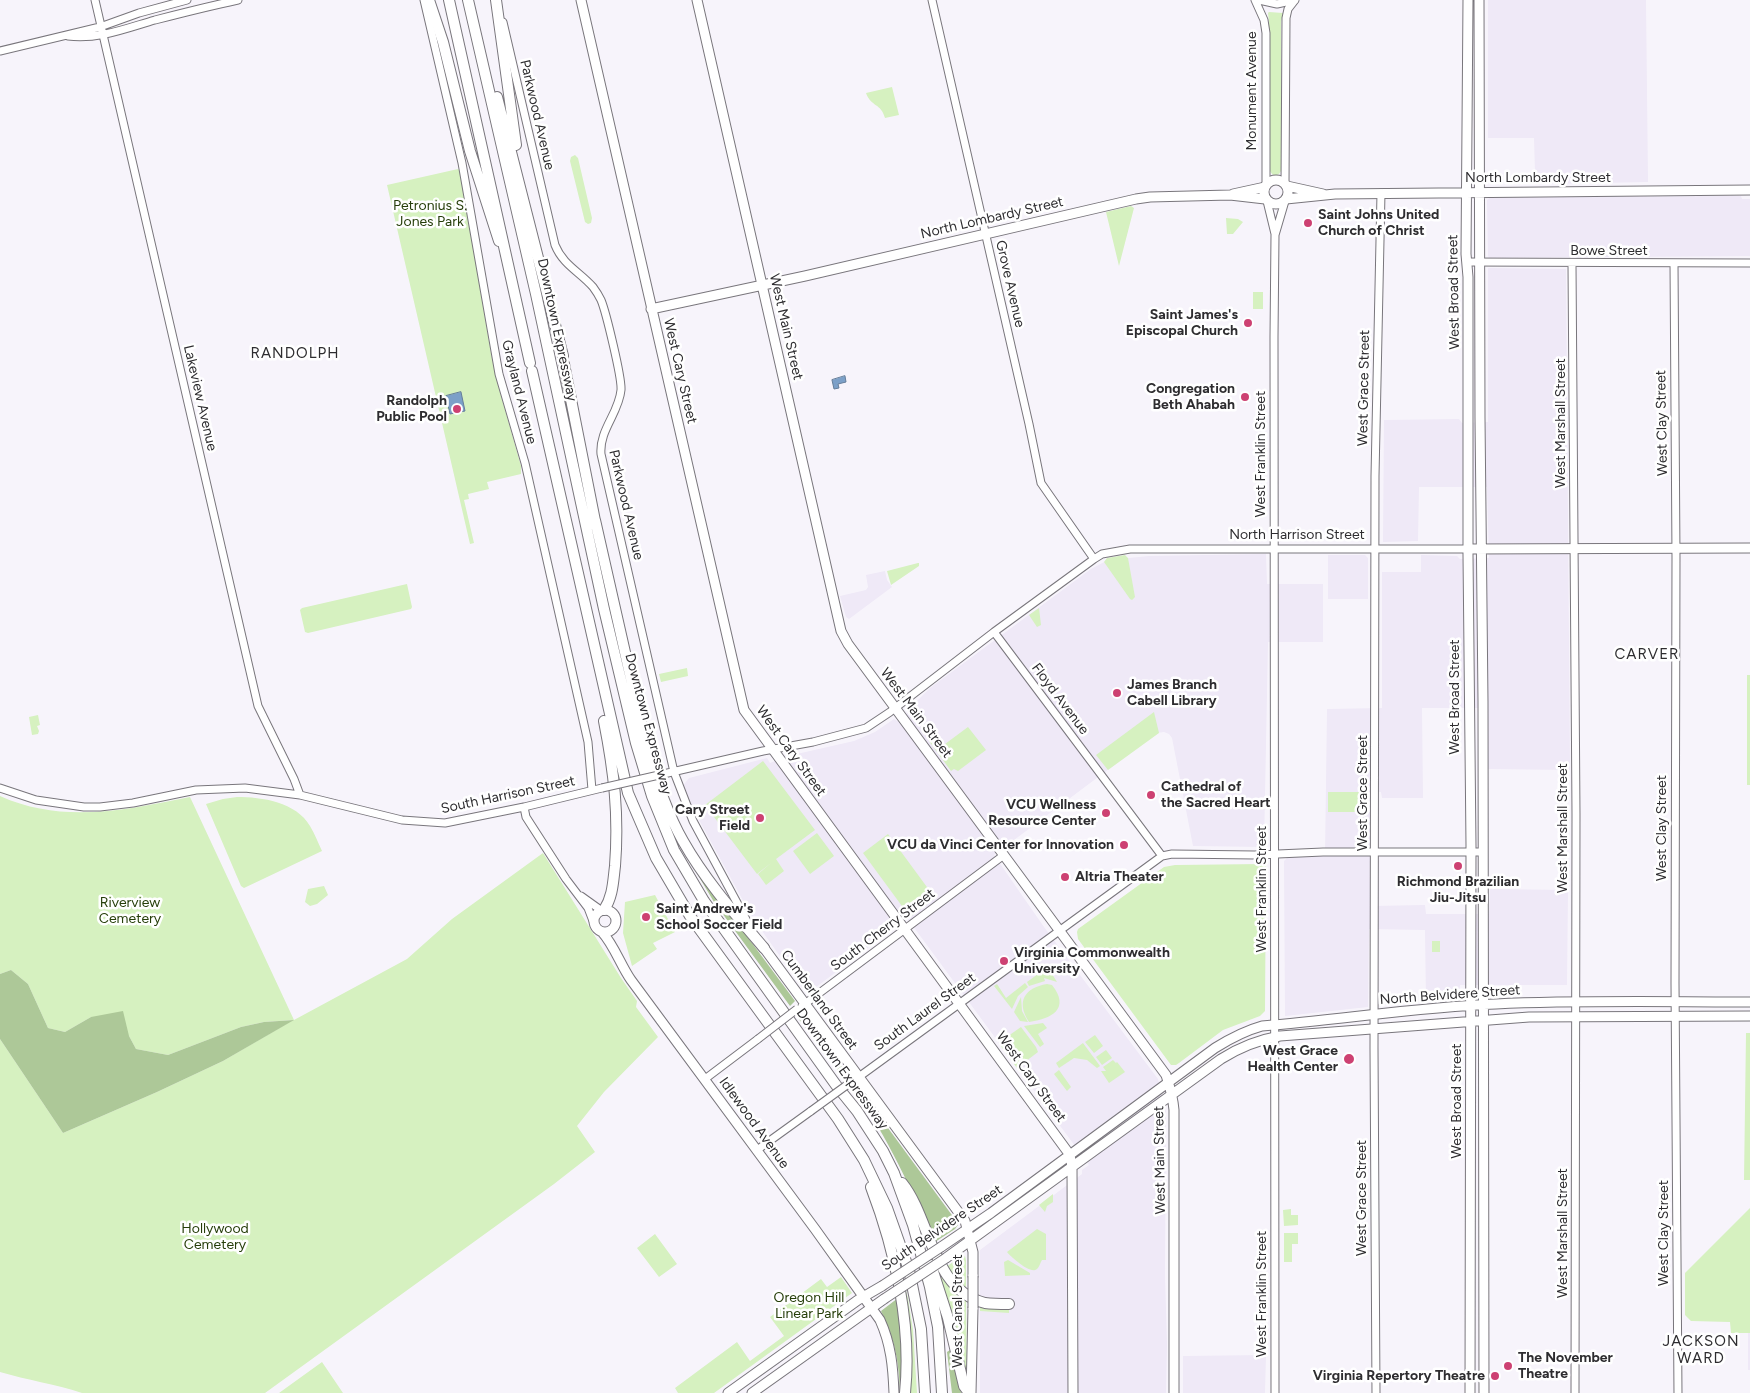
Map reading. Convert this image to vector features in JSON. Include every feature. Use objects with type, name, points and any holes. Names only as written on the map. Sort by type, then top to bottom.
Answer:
[{"type":"highway","points":[[428,0],[443,42],[470,151],[493,227],[509,266]]},
{"type":"highway","points":[[449,0],[628,793],[666,877],[690,916],[838,1118],[864,1160],[887,1208],[906,1260],[921,1328],[925,1393]]},
{"type":"highway","points":[[468,0],[482,38],[564,360],[595,520],[646,745],[667,805],[683,840],[730,908],[764,948]]},
{"type":"highway","name":"Downtown Expressway","points":[[468,0],[536,294],[602,600],[630,719],[662,821],[688,875],[710,909],[836,1085],[857,1111],[894,1173],[913,1225],[930,1286],[938,1328],[942,1393]]},
{"type":"highway","points":[[497,0],[515,140],[529,217]]},
{"type":"highway","points":[[595,520],[600,560],[615,628],[630,719]]},
{"type":"highway","points":[[603,685],[604,719],[614,773],[618,823],[612,897],[603,910]]},
{"type":"highway","points":[[838,1118],[864,1169],[890,1248],[902,1305],[906,1364],[905,1393]]},
{"type":"highway","points":[[894,1173],[912,1200],[943,1270],[951,1280],[978,1300],[987,1303],[1009,1304]]},
{"type":"highway","points":[[913,1225],[923,1242],[938,1286],[951,1327],[964,1386],[970,1393]]},
{"type":"main road","name":"West Cary Street","points":[[581,0],[743,705],[748,717],[1070,1155],[1072,1167],[1073,1393]]},
{"type":"main road","name":"West Main Street","points":[[697,0],[841,631],[848,644],[1060,930],[1166,1075],[1169,1082],[1173,1095],[1174,1393]]},
{"type":"main road","name":"West Broad Street","points":[[1468,0],[1470,1393]]},
{"type":"main road","name":"West Broad Street","points":[[1480,0],[1484,1393]]},
{"type":"main road","points":[[1275,180],[1286,185],[1288,191],[1286,200],[1282,203],[1274,205],[1266,200],[1263,193],[1265,186],[1275,180]]},
{"type":"main road","name":"North Lombardy Street","points":[[1286,185],[1325,194]]},
{"type":"main road","name":"North Lombardy Street","points":[[1230,195],[1265,186]]},
{"type":"main road","name":"North Lombardy Street","points":[[1286,200],[1325,194],[1750,190]]},
{"type":"main road","name":"North Lombardy Street","points":[[652,309],[1136,199],[1230,195],[1266,200]]},
{"type":"main road","name":"North Harrison Street","points":[[1468,549],[1750,548]]},
{"type":"main road","points":[[615,926],[609,932],[602,932],[596,929],[593,922],[597,913],[603,910],[609,911],[614,916],[616,922],[615,954]]},
{"type":"main road","name":"Idlewood Avenue","points":[[602,932],[608,939],[631,980],[705,1078],[880,1320],[888,1342],[892,1363],[894,1393]]},
{"type":"main road","name":"Cumberland Street","points":[[764,948],[801,1006],[965,1221],[967,1229]]},
{"type":"main road","name":"North Belvidere Street","points":[[1169,1082],[1238,1034],[1262,1026],[1484,1004],[1750,1002]]},
{"type":"main road","name":"North Belvidere Street","points":[[1173,1095],[1237,1049],[1252,1042],[1275,1037],[1484,1020],[1576,1016],[1750,1016]]},
{"type":"main road","name":"South Belvidere Street","points":[[728,1393],[864,1297],[967,1229],[1169,1082]]},
{"type":"main road","name":"South Belvidere Street","points":[[752,1393],[871,1308],[970,1242],[1173,1095]]},
{"type":"main road","name":"West Canal Street","points":[[967,1229],[972,1252],[973,1276],[970,1393]]},
{"type":"street","name":"Lakeview Avenue","points":[[95,0],[258,706],[300,795]]},
{"type":"street","points":[[0,51],[100,27],[139,13],[187,0]]},
{"type":"street","points":[[63,36],[78,38],[102,35],[238,0]]},
{"type":"street","name":"Grayland Avenue","points":[[424,0],[462,163],[499,374],[525,463],[586,732],[592,790]]},
{"type":"street","name":"Parkwood Avenue","points":[[497,0],[555,245],[561,258],[589,283],[601,302],[617,365],[621,390],[618,403],[602,436],[601,454],[674,772]]},
{"type":"street","name":"Grove Avenue","points":[[932,0],[1030,424],[1041,483],[1094,559]]},
{"type":"street","name":"Monument Avenue","points":[[1255,0],[1264,20],[1266,33],[1265,186]]},
{"type":"street","points":[[1259,0],[1277,4],[1294,0]]},
{"type":"street","points":[[1286,185],[1286,18],[1288,9],[1294,0]]},
{"type":"street","name":"West Grace Street","points":[[1376,1393],[1374,1028],[1376,413],[1381,194]]},
{"type":"street","name":"West Franklin Street","points":[[1266,200],[1275,235],[1275,1393]]},
{"type":"street","name":"West Franklin Street","points":[[1275,235],[1286,200]]},
{"type":"street","name":"Bowe Street","points":[[1467,262],[1572,264],[1750,263]]},
{"type":"street","name":"West Marshall Street","points":[[1572,264],[1576,1002],[1575,1393]]},
{"type":"street","name":"West Clay Street","points":[[1674,264],[1676,549],[1675,1017],[1678,1393]]},
{"type":"street","name":"North Harrison Street","points":[[895,708],[994,632],[1102,554],[1130,549],[1468,549]]},
{"type":"street","name":"Floyd Avenue","points":[[994,632],[1162,856]]},
{"type":"street","name":"South Harrison Street","points":[[0,788],[36,800],[84,807],[124,804],[213,788],[246,788],[300,795],[411,821],[445,823],[524,807],[860,730],[895,708]]},
{"type":"street","name":"Cumberland Street","points":[[674,772],[693,821],[750,928],[764,948]]},
{"type":"street","points":[[524,807],[526,817],[566,879],[590,911],[593,922]]},
{"type":"street","points":[[1162,856],[1172,854],[1323,852],[1483,852]]},
{"type":"street","name":"South Cherry Street","points":[[705,1078],[1004,855]]},
{"type":"street","name":"South Laurel Street","points":[[757,1150],[1162,856]]},
{"type":"street","points":[[577,893],[603,910]]},
{"type":"shaded area","points":[[1488,0],[1646,0],[1648,182],[1544,184],[1537,180],[1535,173],[1534,138],[1488,138]]},
{"type":"shaded area","points":[[1741,196],[1742,199],[1750,199],[1750,256],[1489,258],[1488,256],[1487,200],[1490,197]]},
{"type":"shaded area","points":[[1488,268],[1566,269],[1570,770],[1487,769],[1487,708],[1422,708],[1423,798],[1382,798],[1381,792],[1328,792],[1328,812],[1370,812],[1372,906],[1425,905],[1426,914],[1489,914],[1490,889],[1568,890],[1567,985],[1460,985],[1459,995],[1455,999],[1426,1002],[1425,930],[1369,929],[1368,1007],[1285,1016],[1284,861],[1288,857],[1325,856],[1327,709],[1382,708],[1382,572],[1421,572],[1421,555],[1457,556],[1460,559],[1489,558],[1487,487],[1419,487],[1418,541],[1383,542],[1384,420],[1459,419],[1462,423],[1488,422]]},
{"type":"shaded area","name":"Virginia Commonwealth University","points":[[1266,554],[1267,584],[1323,584],[1323,642],[1268,642],[1264,847],[1193,846],[1172,738],[1164,732],[1157,733],[994,855],[1044,927],[1158,1079],[1166,1111],[1166,1393],[980,1393],[980,1250],[1082,1174],[1082,1170],[1089,1165],[907,918],[807,994],[752,917],[682,787],[689,778],[767,758],[770,763],[788,756],[854,741],[875,732],[894,719],[897,721],[909,712],[909,709],[930,688],[1091,569],[1108,560],[1149,556]]},
{"type":"shaded area","points":[[1328,555],[1365,555],[1368,558],[1368,599],[1328,599]]},
{"type":"shaded area","points":[[885,571],[887,580],[892,587],[849,619],[846,617],[840,596],[866,590],[868,587],[866,575]]},
{"type":"shaded area","points":[[1750,1301],[1750,1370],[1748,1370],[1748,1333]]},
{"type":"shaded area","points":[[1266,1355],[1265,1393],[1183,1393],[1183,1356]]},
{"type":"green space","points":[[1269,12],[1283,13],[1281,22],[1281,171],[1275,176],[1270,171]]},
{"type":"green space","points":[[892,87],[899,115],[885,118],[881,110],[871,101],[866,93]]},
{"type":"green space","points":[[575,155],[578,158],[592,218],[591,223],[588,224],[585,222],[570,161],[571,157]]},
{"type":"green space","name":"Petronius S. Jones Park","points":[[458,169],[460,171],[491,353],[521,466],[521,474],[487,482],[489,489],[468,494],[469,499],[464,500],[474,543],[470,544],[387,185]]},
{"type":"green space","points":[[1131,206],[1134,208],[1119,266],[1106,212]]},
{"type":"green space","points":[[1226,218],[1238,219],[1243,222],[1233,234],[1227,234]]},
{"type":"green space","points":[[1253,292],[1263,292],[1263,309],[1253,309]]},
{"type":"green space","points":[[1125,555],[1128,558],[1135,597],[1132,600],[1104,562],[1107,558]]},
{"type":"green space","points":[[919,563],[919,566],[891,585],[887,571]]},
{"type":"green space","points":[[407,584],[411,609],[308,633],[305,632],[300,610],[302,608]]},
{"type":"green space","points":[[1039,608],[1041,625],[1037,627],[1029,615]]},
{"type":"green space","points":[[687,668],[688,676],[661,682],[659,674]]},
{"type":"green space","points":[[1747,675],[1750,675],[1750,785],[1747,785]]},
{"type":"green space","points":[[1154,712],[1159,733],[1108,770],[1096,755]]},
{"type":"green space","points":[[38,715],[40,725],[37,726],[39,731],[38,734],[32,735],[29,717]]},
{"type":"green space","points":[[968,727],[986,750],[958,771],[954,769],[951,771],[929,741],[934,737],[941,747]]},
{"type":"green space","name":"Cary Street Field","points":[[763,761],[815,830],[776,859],[784,871],[766,885],[758,874],[771,863],[757,874],[705,805]]},
{"type":"green space","points":[[1328,792],[1368,792],[1368,812],[1328,812]]},
{"type":"green space","name":"Hollywood Cemetery","points":[[0,796],[23,805],[70,812],[118,810],[190,797],[294,1020],[407,959],[452,919],[543,853],[637,1001],[636,1007],[658,1037],[604,1092],[577,1126],[595,1152],[554,1184],[265,1393],[82,1393],[0,1372],[0,1039],[63,1133],[223,1061],[293,1020],[264,1022],[241,1027],[168,1055],[136,1049],[129,1036],[91,1017],[65,1032],[48,1028],[28,984],[11,970],[0,974]]},
{"type":"green space","points":[[237,797],[267,800],[296,811],[310,826],[322,851],[244,888],[241,886],[206,804]]},
{"type":"green space","points":[[817,833],[834,856],[810,874],[793,851]]},
{"type":"green space","points":[[888,834],[935,898],[910,917],[863,853]]},
{"type":"green space","points":[[683,850],[795,1001],[790,1006],[714,902]]},
{"type":"green space","points":[[1263,864],[1266,866],[1265,1011],[1260,1016],[1223,1030],[1179,1063],[1171,1065],[1078,939],[1078,929],[1164,867],[1175,865]]},
{"type":"green space","points":[[324,886],[328,895],[317,904],[310,906],[305,902],[308,889]]},
{"type":"green space","name":"Saint Andrew's School Soccer Field","points":[[655,895],[675,932],[653,943],[657,949],[632,966],[623,933],[625,902]]},
{"type":"green space","points":[[1432,941],[1440,941],[1440,952],[1432,952]]},
{"type":"green space","points":[[1049,966],[1057,982],[1044,978],[1045,981],[1029,986],[1027,982]]},
{"type":"green space","points":[[11,970],[28,984],[48,1028],[65,1032],[91,1017],[123,1011],[129,1036],[136,1049],[168,1055],[241,1027],[264,1022],[294,1020],[223,1061],[63,1133],[0,1039],[0,974]]},
{"type":"green space","points":[[1025,983],[1028,987],[1018,996],[1012,1009],[994,986],[997,984],[1006,998]]},
{"type":"green space","points":[[1047,984],[1052,985],[1057,993],[1060,1000],[1059,1006],[1051,1015],[1029,1022],[1023,1008],[1024,997],[1033,989]]},
{"type":"green space","points":[[1021,997],[1022,1011],[1028,1022],[1020,1021],[1014,1012]]},
{"type":"green space","points":[[802,1015],[807,1018],[849,1076],[845,1080],[798,1018]]},
{"type":"green space","points":[[1043,1023],[1047,1028],[1038,1034],[1044,1044],[1040,1047],[1024,1026]]},
{"type":"green space","points":[[1021,1027],[1038,1052],[1017,1068],[1000,1045],[1003,1044],[1001,1041]]},
{"type":"green space","points":[[1746,1033],[1750,1033],[1750,1180],[1744,1180]]},
{"type":"green space","points":[[1095,1035],[1103,1046],[1094,1053],[1085,1042]]},
{"type":"green space","points":[[1083,1043],[1100,1066],[1097,1068],[1087,1060],[1074,1058],[1059,1068],[1056,1063]]},
{"type":"green space","points":[[1106,1050],[1112,1058],[1102,1065],[1096,1057]]},
{"type":"green space","points":[[1113,1060],[1125,1072],[1109,1083],[1101,1071],[1106,1071],[1103,1067]]},
{"type":"green space","points":[[1059,1070],[1071,1087],[1067,1091],[1054,1074]]},
{"type":"green space","points":[[857,1087],[957,1222],[958,1225],[955,1229],[935,1242],[888,1145],[853,1089]]},
{"type":"green space","points":[[1053,1194],[1053,1202],[1047,1206],[1045,1212],[1039,1205]]},
{"type":"green space","points":[[1750,1208],[1750,1333],[1731,1333],[1730,1322],[1691,1321],[1685,1315],[1685,1273]]},
{"type":"green space","points":[[1291,1209],[1291,1215],[1298,1215],[1298,1225],[1284,1226],[1283,1210]]},
{"type":"green space","points":[[1037,1229],[1046,1234],[1046,1260],[1042,1260],[1038,1268],[1032,1270],[1020,1264],[1007,1252]]},
{"type":"green space","points":[[1284,1233],[1298,1233],[1298,1244],[1292,1244],[1292,1262],[1284,1262]]},
{"type":"green space","points":[[655,1234],[677,1264],[659,1277],[637,1248]]},
{"type":"green space","points":[[963,1255],[966,1260],[966,1289],[946,1267]]},
{"type":"green space","points":[[897,1257],[908,1298],[913,1330],[917,1393],[907,1393]]},
{"type":"green space","points":[[1008,1260],[1030,1273],[1030,1275],[1005,1276],[1004,1262]]},
{"type":"green space","points":[[941,1270],[966,1297],[967,1384],[936,1273]]},
{"type":"green space","name":"Oregon Hill Linear Park","points":[[841,1277],[852,1293],[714,1393],[678,1393],[675,1388],[737,1342],[750,1361],[784,1336],[770,1317],[821,1279],[827,1287]]},
{"type":"green space","points":[[898,1298],[902,1339],[902,1393],[900,1393],[899,1371],[893,1341],[881,1311]]},
{"type":"green space","points":[[980,1305],[1009,1307],[1009,1313],[980,1311]]},
{"type":"green space","points":[[950,1350],[953,1352],[961,1393],[952,1393],[947,1352]]},
{"type":"green space","points":[[322,1362],[343,1393],[279,1393]]},
{"type":"water","points":[[845,376],[846,382],[838,384],[839,388],[834,389],[832,380]]},
{"type":"water","points":[[461,392],[465,411],[450,414],[446,396]]},
{"type":"place","name":"Saint Johns United Church of Christ","points":[[1308,223]]},
{"type":"place","name":"Saint James's Episcopal Church","points":[[1248,323]]},
{"type":"place","name":"Congregation Beth Ahabah","points":[[1245,397]]},
{"type":"place","name":"Randolph Public Pool","points":[[457,409]]},
{"type":"place","name":"James Branch Cabell Library","points":[[1117,693]]},
{"type":"place","name":"Cathedral of the Sacred Heart","points":[[1151,795]]},
{"type":"place","name":"VCU Wellness Resource Center","points":[[1106,813]]},
{"type":"place","name":"Cary Street Field","points":[[760,818]]},
{"type":"place","name":"VCU da Vinci Center for Innovation","points":[[1124,845]]},
{"type":"place","name":"Richmond Brazilian Jiu-Jitsu","points":[[1458,866]]},
{"type":"place","name":"Altria Theater","points":[[1065,877]]},
{"type":"place","name":"Saint Andrew's School Soccer Field","points":[[646,917]]},
{"type":"place","name":"Virginia Commonwealth University","points":[[1004,961]]},
{"type":"place","name":"West Grace Health Center","points":[[1349,1059]]},
{"type":"place","name":"The November Theatre","points":[[1508,1366]]},
{"type":"place","name":"Virginia Repertory Theatre","points":[[1495,1376]]},
{"type":"district","name":"RANDOLPH","points":[[295,354]]},
{"type":"district","name":"CARVER","points":[[1647,655]]},
{"type":"district","name":"JACKSON WARD","points":[[1701,1350]]},
{"type":"park label","name":"Riverview Cemetery","points":[[130,912]]}]
